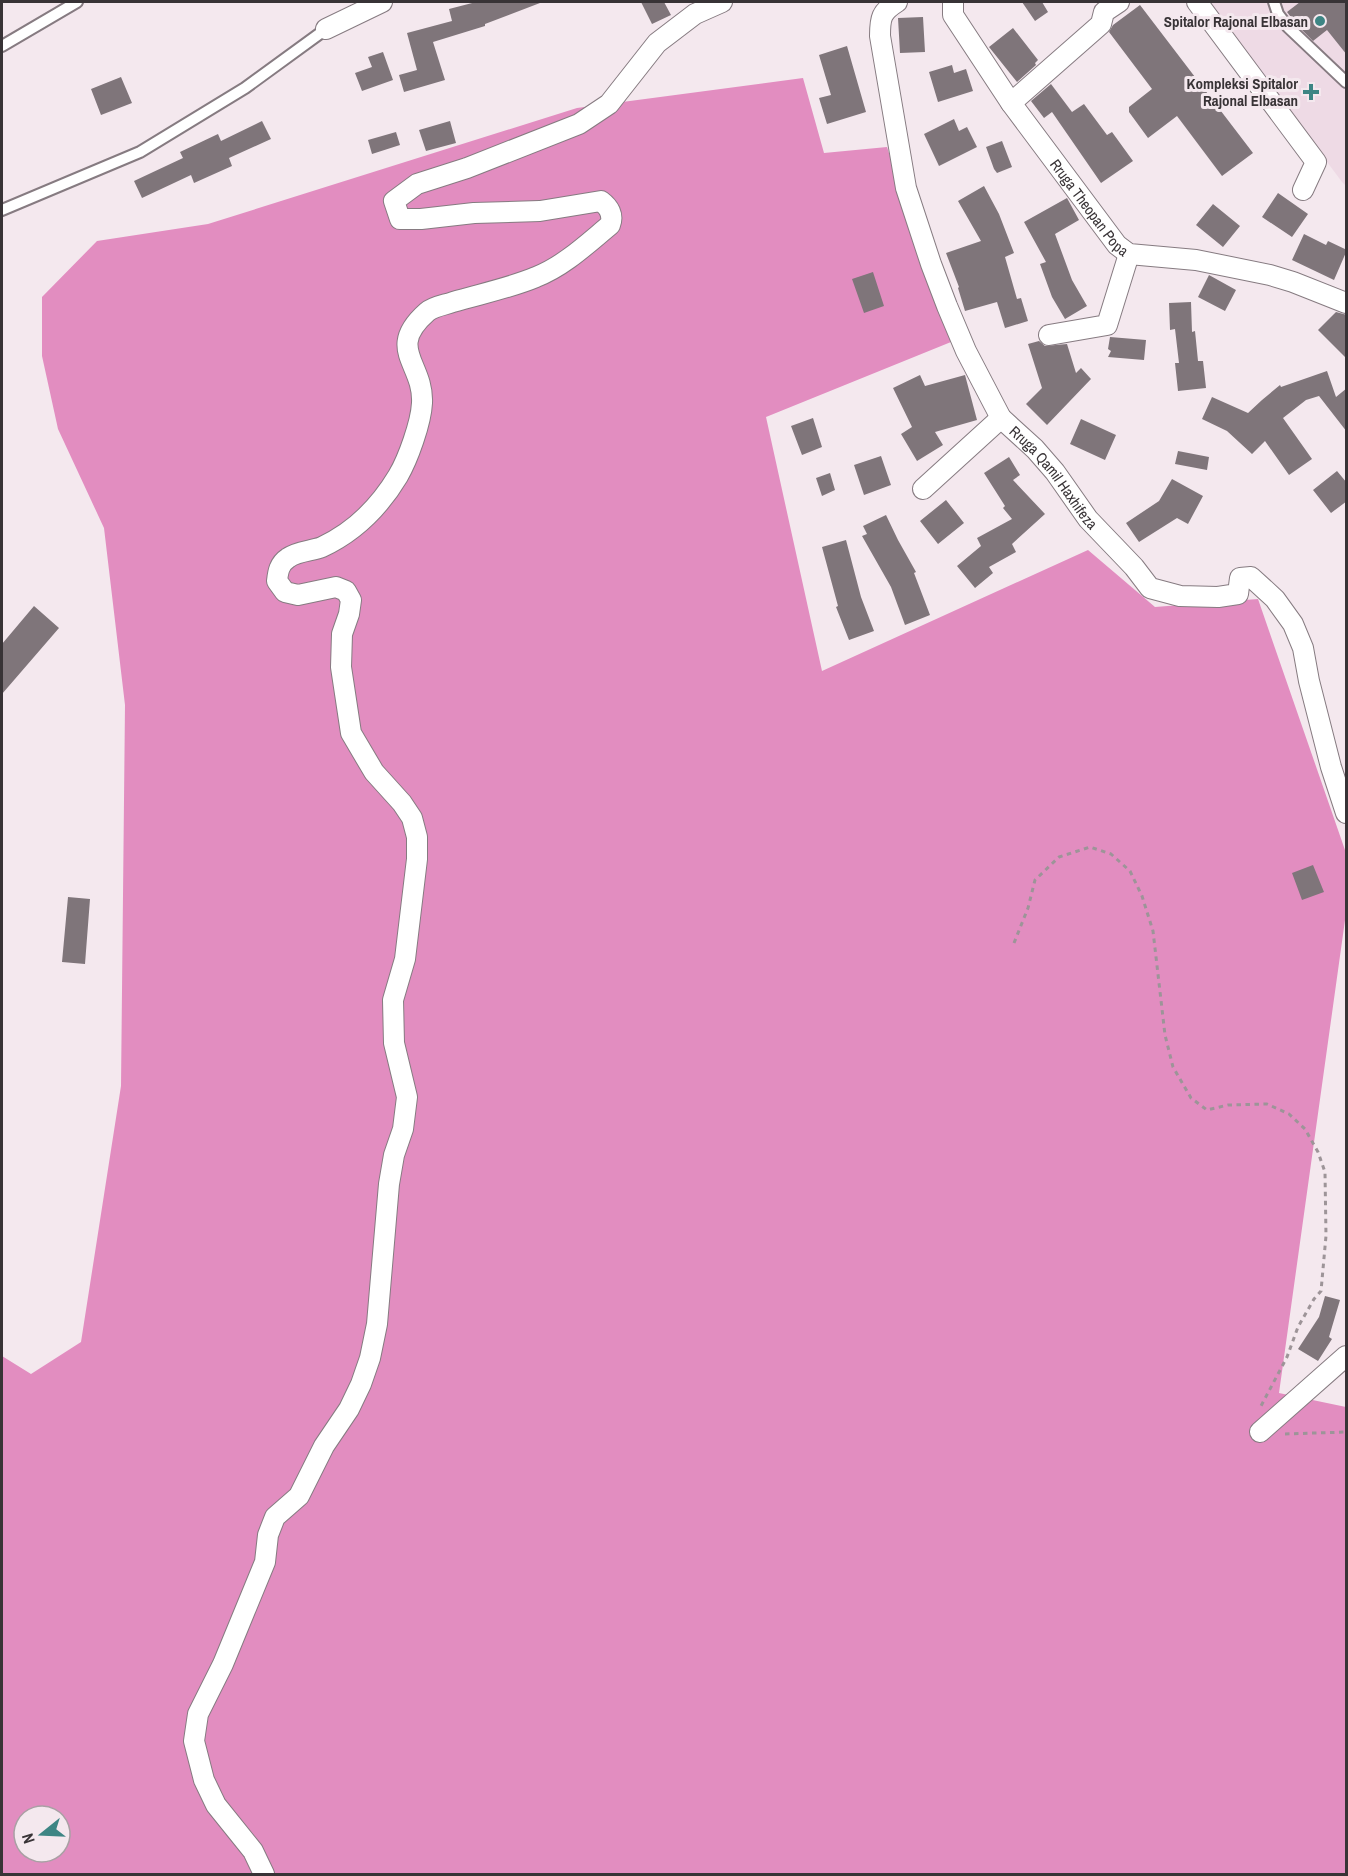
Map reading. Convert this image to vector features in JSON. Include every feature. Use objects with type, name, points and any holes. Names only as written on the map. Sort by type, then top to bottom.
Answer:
[{"type":"street","points":[[326,29],[382,2]]},
{"type":"street","points":[[264,1875],[253,1851],[216,1805],[204,1780],[194,1741],[198,1714],[223,1664],[265,1562],[268,1535],[275,1517],[299,1496],[324,1446],[349,1409],[370,1358],[378,1324],[389,1184],[394,1155],[403,1129],[406,1097],[394,1044],[393,1000],[405,959],[417,848],[417,837],[412,818],[402,803],[374,772],[351,733],[341,667],[342,634],[351,600],[346,591],[336,586],[298,595],[285,592],[277,581],[278,568],[288,557],[322,547],[352,530],[384,499],[399,473],[414,439],[422,404],[421,390],[408,352],[407,340],[414,325],[430,309],[536,277],[566,261],[610,225],[613,219],[608,206],[601,201],[540,211],[400,219],[394,201],[417,184],[468,168],[579,124],[609,104],[657,43],[695,14],[722,2]]},
{"type":"street","name":"Rruga Qamil Haxhifeza","points":[[897,2],[886,9],[880,21],[880,36],[906,188],[931,264],[966,351],[1001,418],[1035,449],[1088,519],[1134,567],[1150,588],[1180,596],[1218,597],[1238,594],[1240,578],[1251,577],[1275,599],[1293,624],[1303,648],[1331,767],[1347,813]]},
{"type":"street","name":"Rruga Theopan Popa","points":[[953,2],[953,15],[1011,103],[1117,245],[1129,254],[1196,260],[1270,275],[1347,303]]},
{"type":"street","points":[[1011,103],[1101,24],[1104,12],[1119,2]]},
{"type":"street","points":[[1197,2],[1316,162],[1303,190]]},
{"type":"street","points":[[1049,335],[1107,325],[1129,254]]},
{"type":"street","points":[[923,489],[1001,418]]},
{"type":"street","points":[[1260,1432],[1347,1356]]},
{"type":"lane","points":[[2,46],[77,2]]},
{"type":"lane","points":[[1274,2],[1278,14],[1288,27],[1347,82]]},
{"type":"lane","points":[[2,210],[140,152],[245,88],[326,29]]},
{"type":"path","points":[[1014,942],[1028,908],[1035,880],[1059,857],[1090,847],[1112,854],[1130,871],[1142,896],[1153,931],[1166,1035],[1173,1067],[1191,1098],[1207,1110],[1228,1105],[1267,1104],[1289,1114],[1305,1129],[1318,1152],[1325,1172],[1326,1236],[1321,1291],[1298,1327],[1287,1357],[1261,1406],[1260,1432],[1273,1435],[1347,1432]]},
{"type":"shaded area","name":"Kompleksi Spitalor Rajonal Elbasan","points":[[1208,2],[1346,2],[1346,186],[1342,182]]},
{"type":"shaded area","points":[[803,78],[824,153],[887,147],[951,342],[766,417],[822,671],[1088,550],[1155,607],[1258,599],[1346,853],[1346,913],[1279,1393],[1346,1407],[1346,1874],[2,1874],[2,1356],[31,1374],[81,1342],[121,1086],[125,705],[104,528],[58,429],[42,356],[42,297],[97,241],[208,224],[577,108]]},
{"type":"building","points":[[476,2],[540,3],[485,24],[485,26],[433,42],[445,80],[404,92],[399,75],[417,70],[407,33],[452,21],[449,9]]},
{"type":"building","points":[[641,2],[664,2],[671,15],[652,24]]},
{"type":"building","points":[[1022,2],[1042,2],[1048,12],[1035,21]]},
{"type":"building","name":"Spitalor Rajonal Elbasan","points":[[1300,2],[1347,2],[1347,55],[1327,30],[1313,41],[1297,25],[1287,12]]},
{"type":"building","points":[[1140,5],[1253,153],[1222,176],[1177,116],[1148,138],[1129,112],[1129,107],[1152,89],[1109,32],[1113,25]]},
{"type":"building","points":[[923,17],[925,52],[900,53],[898,18]]},
{"type":"building","points":[[1013,28],[1038,60],[1036,65],[1017,82],[989,47]]},
{"type":"building","points":[[847,46],[866,112],[827,124],[819,98],[831,95],[819,55]]},
{"type":"building","points":[[383,52],[393,80],[362,91],[355,73],[372,67],[368,57]]},
{"type":"building","points":[[952,65],[954,73],[966,69],[973,91],[938,102],[929,72]]},
{"type":"building","points":[[121,77],[132,103],[101,115],[91,89]]},
{"type":"building","points":[[1051,84],[1072,112],[1084,104],[1107,135],[1112,132],[1133,161],[1101,183],[1052,112],[1044,118],[1031,101]]},
{"type":"building","points":[[954,119],[959,131],[967,127],[977,147],[939,166],[924,134]]},
{"type":"building","points":[[262,121],[271,139],[229,158],[232,166],[194,183],[191,175],[142,198],[134,181],[183,158],[180,152],[218,134],[221,141]]},
{"type":"building","points":[[450,121],[456,143],[426,151],[419,130]]},
{"type":"building","points":[[396,132],[400,145],[372,154],[368,140]]},
{"type":"building","points":[[1002,141],[1012,167],[997,173],[986,147]]},
{"type":"building","points":[[984,186],[999,214],[1014,253],[1005,257],[1017,299],[1021,298],[1028,321],[1005,328],[997,302],[965,311],[946,253],[981,241],[958,201]]},
{"type":"building","points":[[1278,193],[1308,214],[1292,237],[1262,217]]},
{"type":"building","points":[[1067,198],[1079,220],[1055,234],[1072,280],[1087,306],[1065,319],[1052,297],[1040,264],[1046,262],[1024,222]]},
{"type":"building","points":[[1213,204],[1240,226],[1223,247],[1196,225]]},
{"type":"building","points":[[1304,234],[1326,245],[1328,241],[1347,250],[1334,280],[1292,260]]},
{"type":"building","points":[[873,272],[884,306],[864,313],[852,279]]},
{"type":"building","points":[[1209,275],[1236,290],[1225,311],[1198,297]]},
{"type":"building","points":[[1191,302],[1192,332],[1195,331],[1198,361],[1203,361],[1206,388],[1178,391],[1175,363],[1179,363],[1175,329],[1170,330],[1169,303]]},
{"type":"building","points":[[1336,312],[1347,315],[1347,359],[1318,330]]},
{"type":"building","points":[[1110,337],[1146,340],[1144,360],[1108,357],[1111,351],[1108,349]]},
{"type":"building","points":[[1039,341],[1045,346],[1067,344],[1076,373],[1081,368],[1091,379],[1047,425],[1026,404],[1042,388],[1028,344]]},
{"type":"building","points":[[1327,371],[1336,397],[1347,388],[1347,432],[1319,396],[1306,400],[1283,418],[1312,459],[1289,475],[1265,441],[1252,454],[1227,431],[1202,419],[1212,397],[1248,413],[1280,385],[1281,387]]},
{"type":"building","points":[[920,375],[925,386],[965,375],[977,420],[935,432],[943,445],[917,461],[901,434],[912,427],[893,388]]},
{"type":"building","points":[[813,418],[822,447],[802,455],[791,426]]},
{"type":"building","points":[[1081,419],[1116,435],[1105,460],[1070,444]]},
{"type":"building","points":[[1178,451],[1209,457],[1207,470],[1175,464]]},
{"type":"building","points":[[881,456],[891,485],[864,495],[854,465]]},
{"type":"building","points":[[1009,457],[1020,475],[1013,480],[1045,514],[1012,544],[1016,552],[989,567],[993,573],[975,588],[957,566],[981,546],[977,538],[1012,519],[1003,508],[1005,506],[984,473]]},
{"type":"building","points":[[1337,471],[1347,483],[1347,501],[1331,513],[1313,490]]},
{"type":"building","points":[[830,473],[835,490],[822,496],[816,478]]},
{"type":"building","points":[[1172,479],[1203,496],[1188,524],[1177,518],[1139,542],[1126,523],[1159,501]]},
{"type":"building","points":[[946,500],[964,523],[938,544],[920,521]]},
{"type":"building","points":[[886,515],[916,572],[914,573],[930,615],[905,625],[891,587],[862,536],[867,534],[863,526]]},
{"type":"building","points":[[846,540],[861,597],[874,631],[849,640],[836,607],[838,606],[822,547]]},
{"type":"building","points":[[34,606],[59,628],[2,694],[2,644]]},
{"type":"building","points":[[1313,865],[1324,892],[1302,900],[1292,873]]},
{"type":"building","points":[[68,897],[90,899],[85,964],[62,962]]},
{"type":"building","points":[[1325,1296],[1340,1300],[1329,1337],[1332,1339],[1318,1361],[1298,1349],[1319,1317]]},
{"type":"place","name":"Spitalor Rajonal Elbasan","points":[[1320,21]]},
{"type":"place","name":"Kompleksi Spitalor Rajonal Elbasan","points":[[1311,92]]}]
